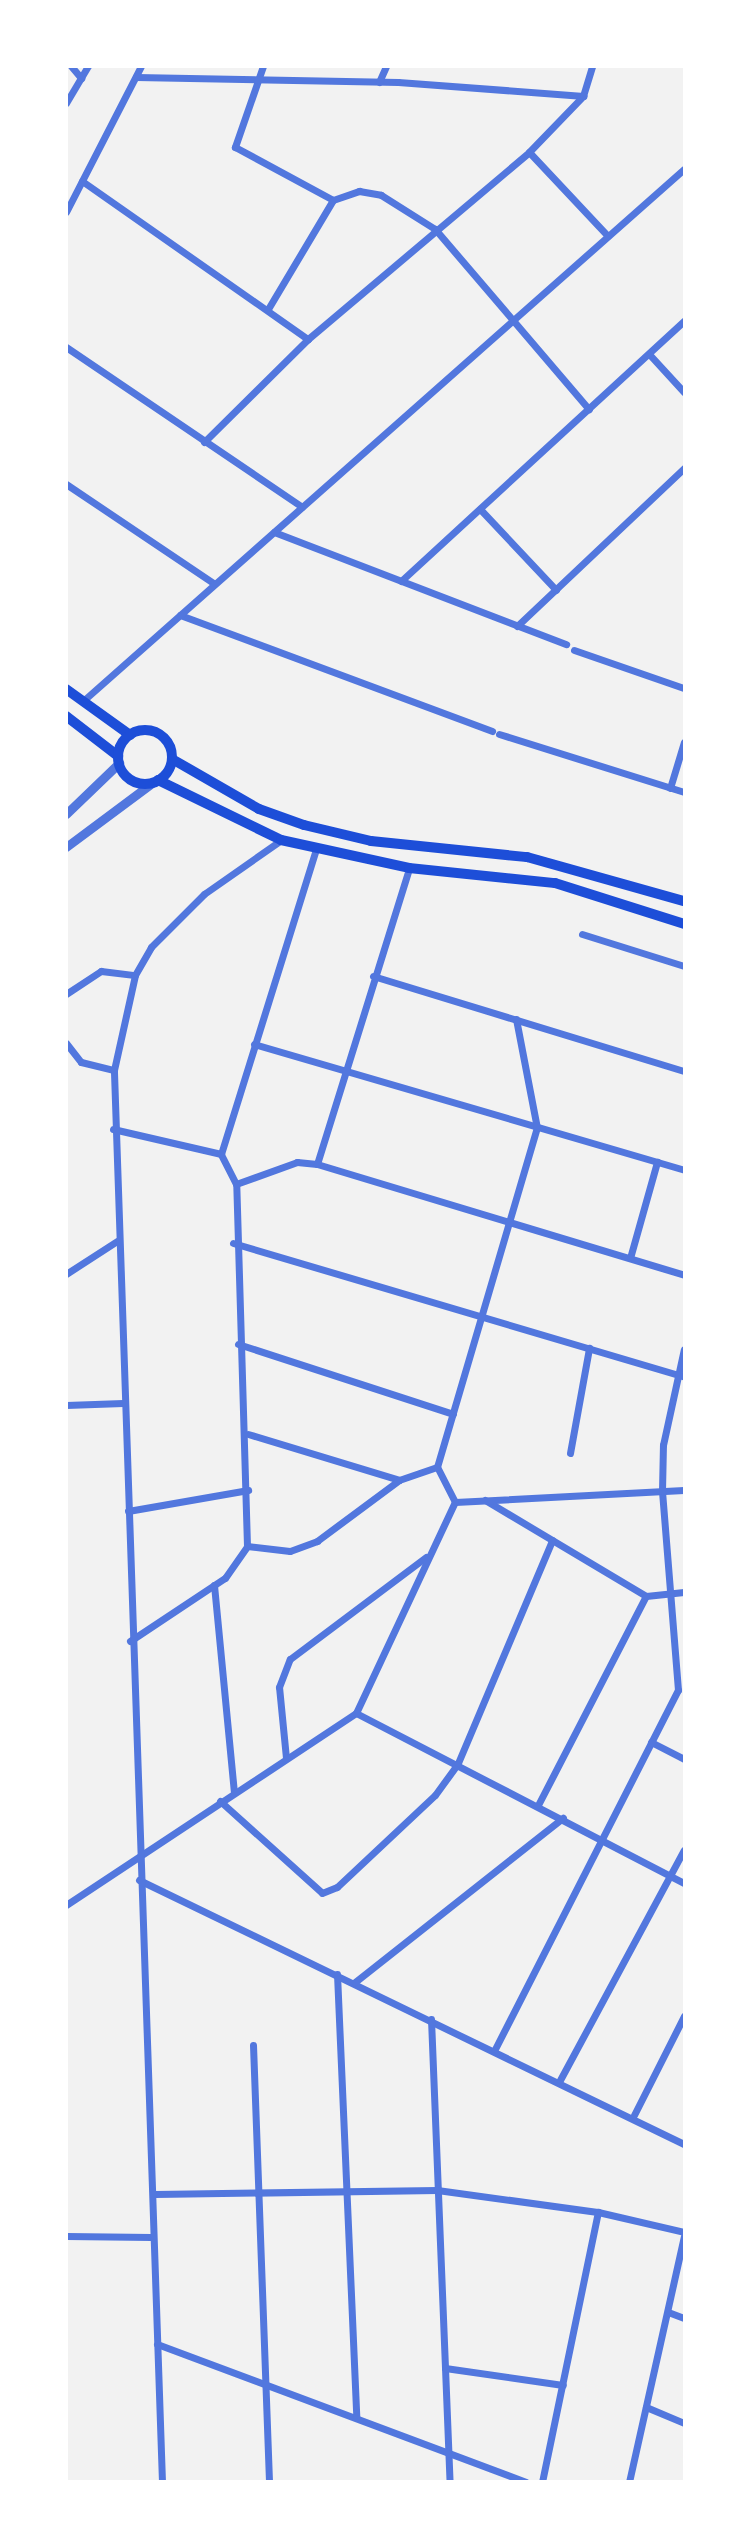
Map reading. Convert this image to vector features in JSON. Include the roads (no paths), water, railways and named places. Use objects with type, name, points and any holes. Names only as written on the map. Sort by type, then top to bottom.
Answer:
[{"type":"main road","points":[[66,689],[130,735],[158,733],[172,759],[259,809],[304,825],[371,841],[527,857],[684,901]]},
{"type":"main road","points":[[66,716],[118,760],[131,780],[155,782],[281,840],[409,868],[555,883],[684,924]]},
{"type":"main road","points":[[118,760],[130,735]]},
{"type":"main road","points":[[155,782],[172,759]]},
{"type":"street","points":[[71,66],[81,78]]},
{"type":"street","points":[[66,103],[88,66]]},
{"type":"street","points":[[66,212],[141,66]]},
{"type":"street","points":[[263,66],[235,147],[333,200]]},
{"type":"street","points":[[379,82],[386,66]]},
{"type":"street","points":[[204,442],[308,339],[529,152],[583,96],[592,66]]},
{"type":"street","points":[[136,77],[256,82],[379,82],[583,96]]},
{"type":"street","points":[[529,152],[608,236]]},
{"type":"street","points":[[83,700],[684,169]]},
{"type":"street","points":[[82,181],[308,339]]},
{"type":"street","points":[[268,309],[333,200],[359,191],[381,195],[435,229],[511,322],[589,409]]},
{"type":"street","points":[[401,581],[684,321]]},
{"type":"street","points":[[66,347],[302,507]]},
{"type":"street","points":[[649,354],[684,392]]},
{"type":"street","points":[[517,626],[684,468]]},
{"type":"street","points":[[66,484],[215,584]]},
{"type":"street","points":[[480,509],[556,590]]},
{"type":"street","points":[[274,532],[566,644]]},
{"type":"street","points":[[180,615],[496,733],[684,792]]},
{"type":"street","points":[[574,650],[684,688]]},
{"type":"street","points":[[670,788],[684,742]]},
{"type":"street","points":[[66,814],[118,760]]},
{"type":"street","points":[[66,847],[155,782]]},
{"type":"street","points":[[162,2482],[150,2237],[155,2194],[130,1641],[128,1511],[113,1129],[114,1070],[135,975],[177,917],[281,840]]},
{"type":"street","points":[[130,1641],[214,1586],[247,1546],[248,1434],[238,1344],[233,1243],[236,1184],[221,1154],[316,849]]},
{"type":"street","points":[[317,1164],[343,1070],[409,868]]},
{"type":"street","points":[[582,934],[684,966]]},
{"type":"street","points":[[66,994],[101,971],[135,975]]},
{"type":"street","points":[[373,976],[684,1071]]},
{"type":"street","points":[[455,1502],[437,1467],[537,1128],[516,1019]]},
{"type":"street","points":[[66,1043],[81,1062],[114,1070]]},
{"type":"street","points":[[254,1044],[684,1170]]},
{"type":"street","points":[[113,1129],[221,1154]]},
{"type":"street","points":[[236,1184],[298,1162],[317,1164],[508,1225],[684,1275]]},
{"type":"street","points":[[630,1258],[657,1162]]},
{"type":"street","points":[[66,1274],[117,1241]]},
{"type":"street","points":[[233,1243],[681,1376]]},
{"type":"street","points":[[238,1344],[453,1414]]},
{"type":"street","points":[[570,1453],[589,1348]]},
{"type":"street","points":[[495,2049],[651,1742],[681,1690],[662,1491],[684,1349]]},
{"type":"street","points":[[66,1405],[124,1403]]},
{"type":"street","points":[[248,1434],[399,1480]]},
{"type":"street","points":[[247,1546],[290,1550],[317,1541],[399,1480],[437,1467]]},
{"type":"street","points":[[128,1511],[248,1490]]},
{"type":"street","points":[[455,1502],[684,1490]]},
{"type":"street","points":[[485,1500],[646,1596],[684,1592]]},
{"type":"street","points":[[66,1905],[234,1791],[356,1713],[455,1502]]},
{"type":"street","points":[[220,1801],[322,1893],[337,1888],[435,1795],[458,1763],[552,1540]]},
{"type":"street","points":[[286,1758],[278,1703],[290,1659],[428,1556]]},
{"type":"street","points":[[214,1586],[234,1791]]},
{"type":"street","points":[[538,1805],[646,1596]]},
{"type":"street","points":[[356,1713],[458,1763],[684,1882]]},
{"type":"street","points":[[651,1742],[684,1759]]},
{"type":"street","points":[[355,1982],[563,1818]]},
{"type":"street","points":[[560,2080],[684,1850]]},
{"type":"street","points":[[139,1880],[634,2115],[684,2144]]},
{"type":"street","points":[[337,1974],[349,2188],[356,2418]]},
{"type":"street","points":[[634,2115],[684,2016]]},
{"type":"street","points":[[431,2018],[450,2482]]},
{"type":"street","points":[[253,2045],[256,2193],[267,2385],[269,2482]]},
{"type":"street","points":[[155,2194],[256,2193],[349,2188],[437,2190],[598,2212],[684,2234],[629,2482]]},
{"type":"street","points":[[542,2482],[598,2212]]},
{"type":"street","points":[[66,2236],[150,2237]]},
{"type":"street","points":[[668,2312],[684,2318]]},
{"type":"street","points":[[157,2344],[526,2482]]},
{"type":"street","points":[[445,2368],[562,2385]]},
{"type":"street","points":[[646,2407],[684,2423]]}]
